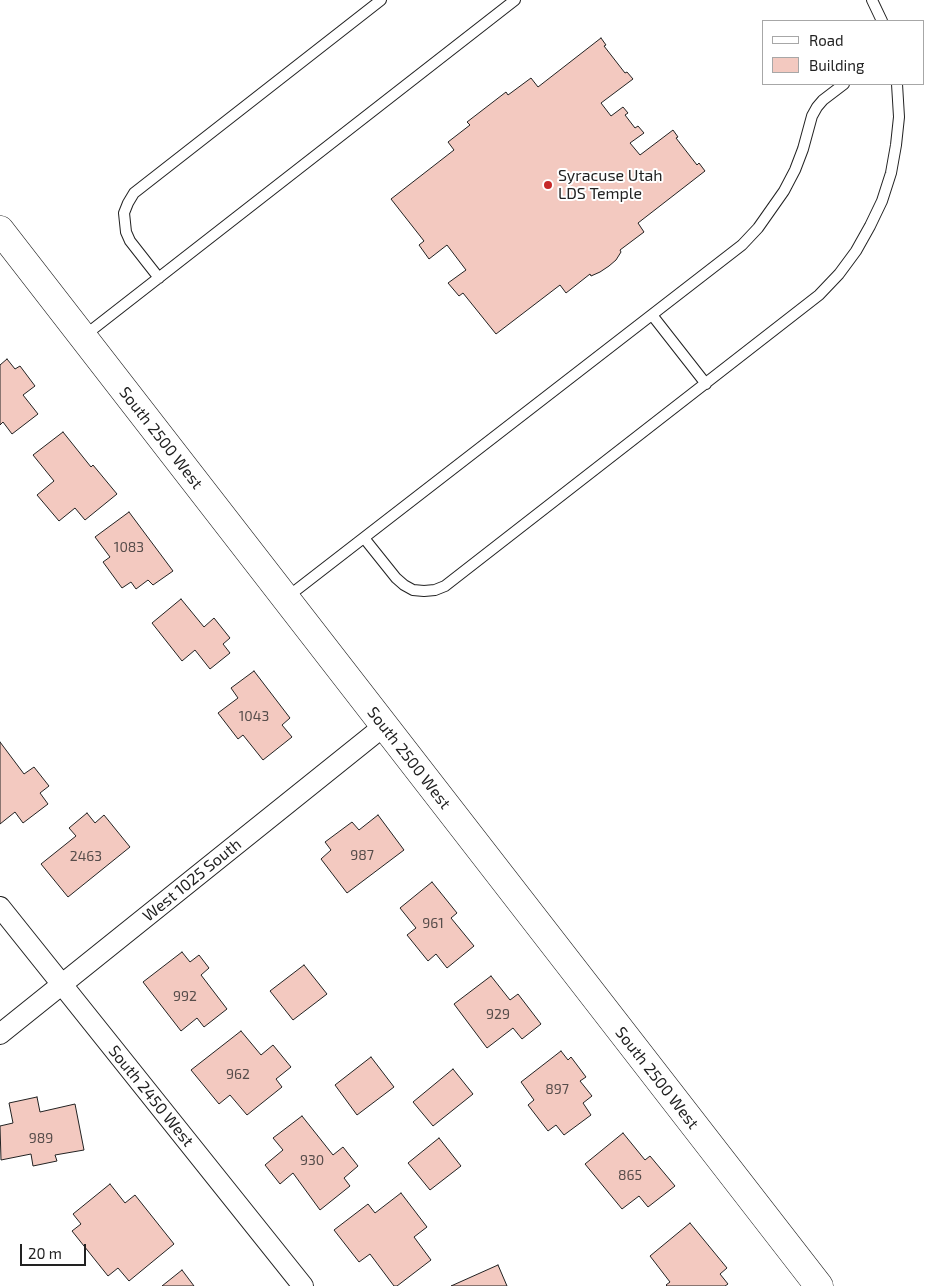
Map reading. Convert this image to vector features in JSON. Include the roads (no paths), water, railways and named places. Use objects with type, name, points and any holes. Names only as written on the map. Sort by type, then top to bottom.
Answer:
[{"type":"street","name":"South 2500 West","points":[[0,230],[819,1286]]},
{"type":"street","name":"West 1025 South","points":[[0,1034],[384,726]]},
{"type":"street","name":"South 2450 West","points":[[0,907],[303,1286]]},
{"type":"lane","points":[[159,278],[130,241],[126,232],[124,213],[134,193],[381,0]]},
{"type":"lane","points":[[83,337],[515,0]]},
{"type":"lane","points":[[872,0],[882,20]]},
{"type":"lane","points":[[286,599],[742,245],[772,210],[795,170],[812,116],[817,107],[843,85]]},
{"type":"lane","points":[[364,538],[396,578],[404,585],[413,590],[424,591],[435,590],[445,586],[819,295],[839,274],[856,251],[882,201],[891,173],[896,145],[899,117],[897,85]]},
{"type":"lane","points":[[652,315],[706,384]]},
{"type":"place","name":"Syracuse Utah LDS Temple","points":[[548,185]]}]
